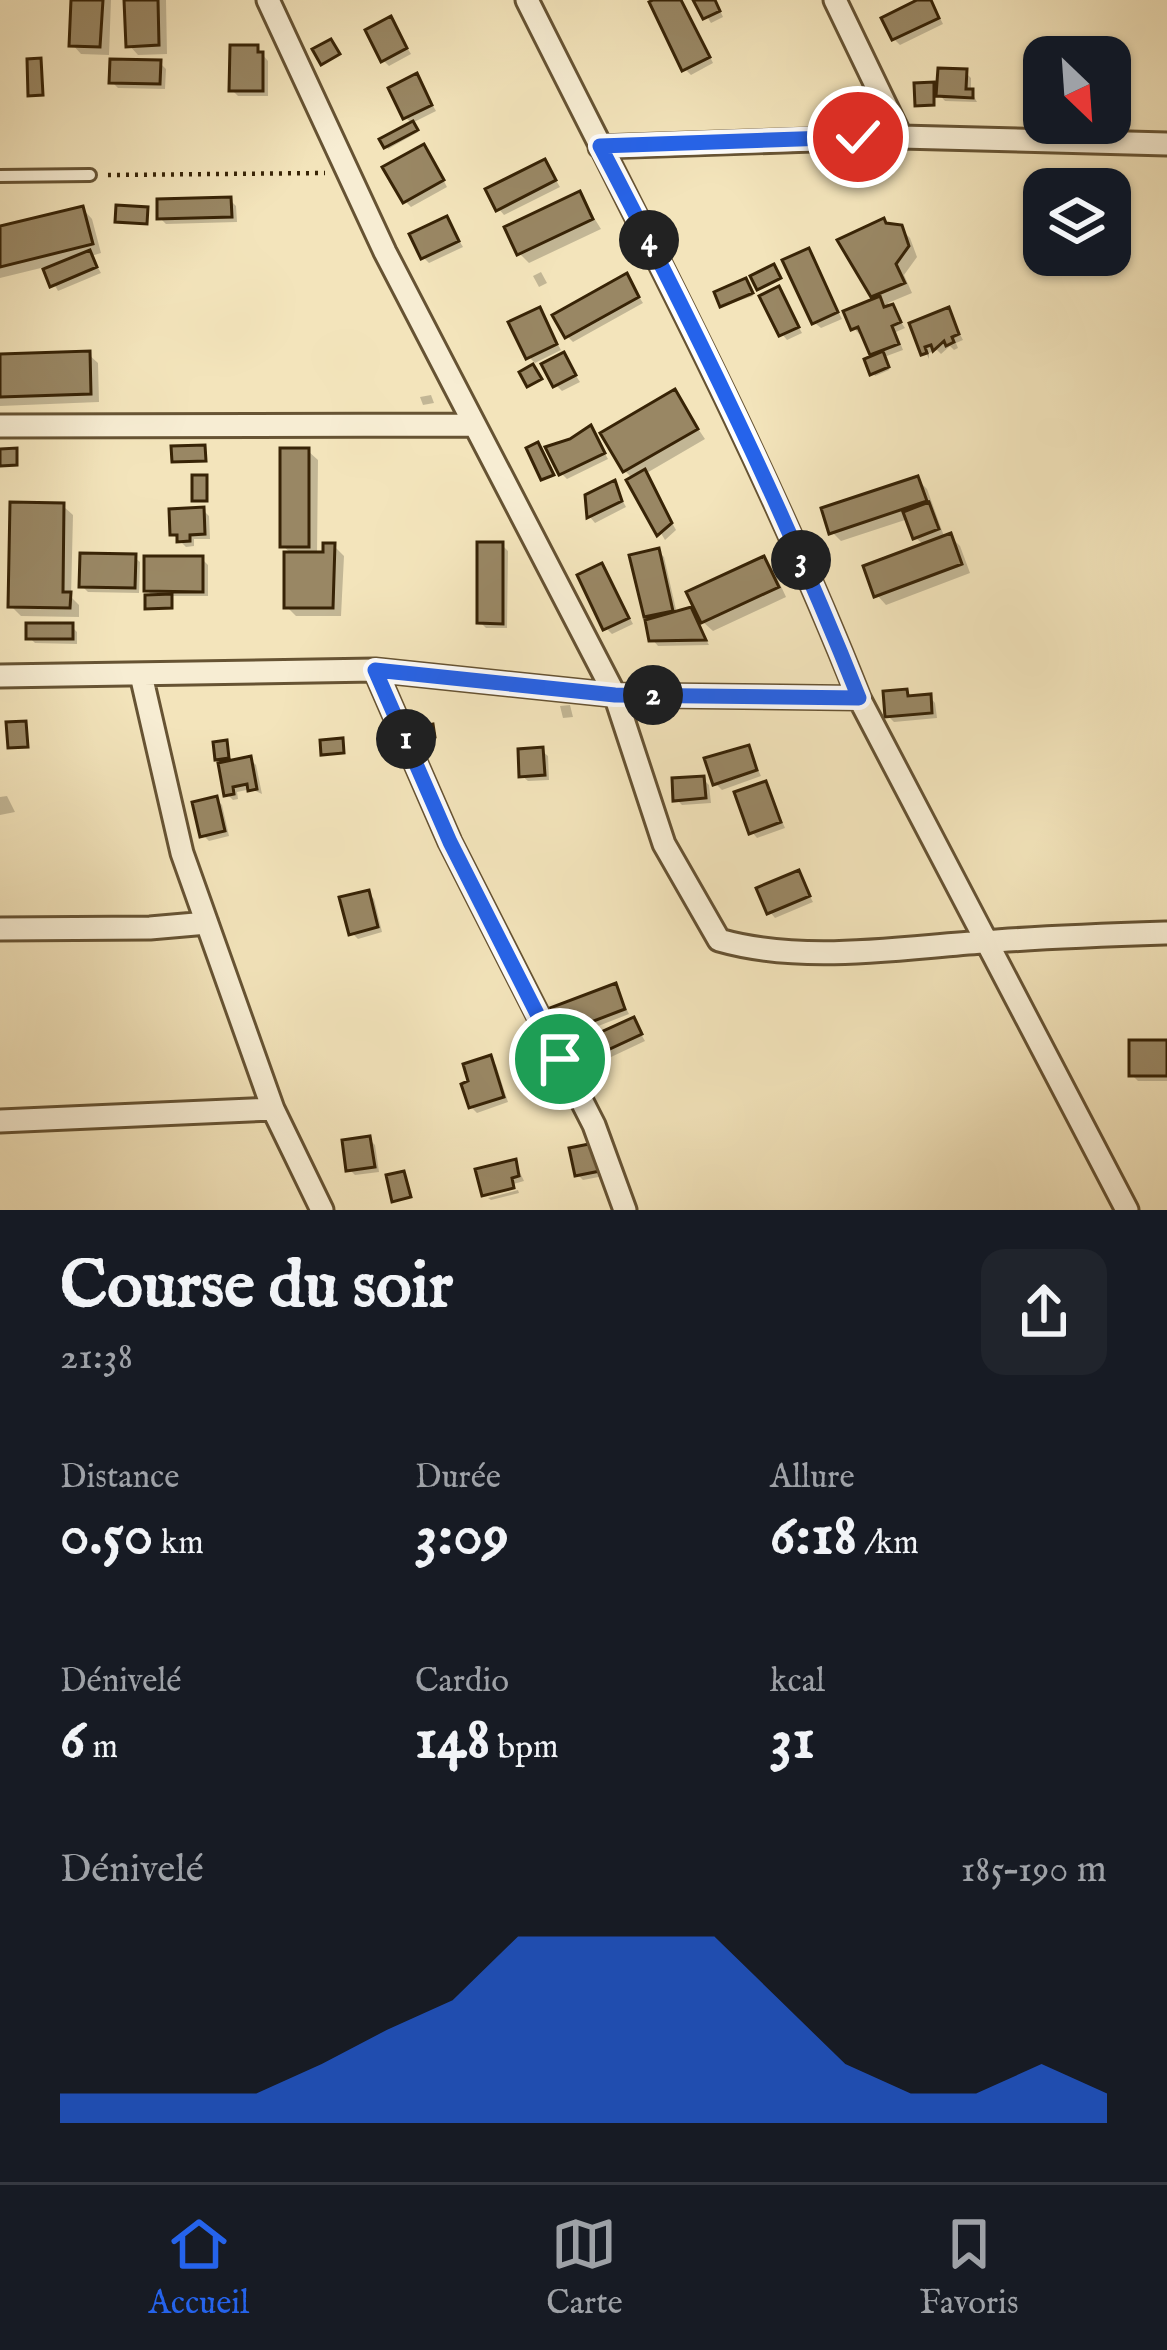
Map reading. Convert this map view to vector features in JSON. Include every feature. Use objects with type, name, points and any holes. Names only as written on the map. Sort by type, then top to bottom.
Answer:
[{"type":"street","points":[[268,0],[386,252],[615,695],[664,844],[718,940],[776,951],[899,950],[984,941],[1167,933]]},
{"type":"street","points":[[527,0],[698,338],[806,570],[859,698],[1127,1210]]},
{"type":"street","points":[[835,0],[901,137]]},
{"type":"street","points":[[600,146],[901,137],[1167,144]]},
{"type":"street","points":[[0,425],[473,425]]},
{"type":"street","points":[[0,676],[375,670],[615,695],[859,698]]},
{"type":"street","points":[[375,670],[450,842],[594,1125],[625,1210]]},
{"type":"street","points":[[141,674],[182,853],[273,1109],[322,1210]]},
{"type":"street","points":[[0,929],[207,923]]},
{"type":"street","points":[[0,1121],[273,1109]]},
{"type":"lane","points":[[0,176],[90,175]]},
{"type":"path","points":[[90,175],[351,173]]},
{"type":"building","points":[[71,0],[103,0],[100,47],[69,46]]},
{"type":"building","points":[[124,0],[158,0],[159,45],[126,47]]},
{"type":"building","points":[[681,0],[710,57],[682,71],[649,2]]},
{"type":"building","points":[[693,0],[715,0],[720,11],[703,19]]},
{"type":"building","points":[[917,0],[931,0],[939,18],[892,40],[881,18]]},
{"type":"building","points":[[391,16],[407,48],[381,62],[365,30]]},
{"type":"building","points":[[331,39],[340,54],[321,65],[312,49]]},
{"type":"building","points":[[230,45],[258,45],[258,52],[263,52],[263,91],[229,91]]},
{"type":"building","points":[[41,58],[43,95],[28,96],[27,59]]},
{"type":"building","points":[[110,59],[161,60],[160,84],[109,83]]},
{"type":"building","points":[[938,68],[967,69],[966,89],[973,89],[973,98],[936,96]]},
{"type":"building","points":[[417,73],[432,105],[403,119],[388,88]]},
{"type":"building","points":[[934,82],[934,105],[915,106],[914,83]]},
{"type":"building","points":[[413,121],[418,130],[384,148],[379,139]]},
{"type":"building","points":[[424,144],[444,180],[403,203],[382,167]]},
{"type":"building","points":[[545,159],[556,180],[496,211],[485,189]]},
{"type":"building","points":[[580,191],[593,219],[517,255],[504,227]]},
{"type":"building","points":[[231,197],[232,217],[157,219],[157,199]]},
{"type":"building","points":[[116,205],[148,207],[147,224],[115,222]]},
{"type":"building","points":[[83,206],[93,244],[0,267],[0,226]]},
{"type":"building","points":[[447,216],[459,241],[421,259],[409,234]]},
{"type":"building","points":[[884,218],[886,223],[902,225],[909,246],[896,264],[905,283],[871,297],[837,240]]},
{"type":"building","points":[[809,248],[838,312],[812,324],[782,260]]},
{"type":"building","points":[[90,250],[97,267],[50,287],[43,269]]},
{"type":"building","points":[[774,264],[781,278],[757,290],[750,276]]},
{"type":"building","points":[[627,273],[639,297],[565,338],[552,315]]},
{"type":"building","points":[[746,278],[753,293],[720,307],[714,292]]},
{"type":"building","points":[[779,286],[799,327],[779,336],[759,296]]},
{"type":"building","points":[[880,296],[884,307],[893,304],[901,322],[892,326],[899,344],[870,355],[858,327],[851,330],[843,311]]},
{"type":"building","points":[[540,307],[557,344],[526,359],[508,322]]},
{"type":"building","points":[[949,307],[959,334],[952,337],[954,342],[946,346],[944,341],[933,351],[931,345],[925,347],[927,353],[921,355],[909,323]]},
{"type":"building","points":[[90,351],[91,394],[0,397],[0,354]]},
{"type":"building","points":[[883,351],[889,367],[870,375],[864,359]]},
{"type":"building","points":[[564,352],[576,375],[553,387],[541,364]]},
{"type":"building","points":[[533,364],[542,379],[527,387],[519,372]]},
{"type":"building","points":[[675,389],[698,429],[623,472],[600,433]]},
{"type":"building","points":[[591,425],[605,453],[559,475],[545,447]]},
{"type":"building","points":[[538,442],[554,475],[541,480],[526,448]]},
{"type":"building","points":[[205,445],[206,461],[172,462],[171,446]]},
{"type":"building","points":[[17,448],[17,465],[0,466],[0,449]]},
{"type":"building","points":[[280,448],[309,448],[309,547],[280,547]]},
{"type":"building","points":[[645,469],[672,523],[657,536],[626,480]]},
{"type":"building","points":[[192,475],[207,475],[207,501],[192,501]]},
{"type":"building","points":[[918,476],[927,501],[829,534],[821,508]]},
{"type":"building","points":[[615,480],[622,501],[587,518],[585,495]]},
{"type":"building","points":[[10,502],[64,503],[63,592],[71,592],[70,608],[8,607]]},
{"type":"building","points":[[929,502],[939,529],[913,539],[903,512]]},
{"type":"building","points":[[204,507],[205,534],[177,542],[177,535],[170,535],[169,509]]},
{"type":"building","points":[[951,533],[962,564],[874,597],[863,566]]},
{"type":"building","points":[[477,542],[503,542],[503,624],[477,623]]},
{"type":"building","points":[[323,543],[335,543],[333,608],[284,608],[284,552],[323,552]]},
{"type":"building","points":[[659,548],[673,611],[644,617],[629,555]]},
{"type":"building","points":[[80,553],[136,554],[135,588],[79,587]]},
{"type":"building","points":[[144,556],[203,556],[203,592],[144,591]]},
{"type":"building","points":[[764,556],[779,587],[701,623],[686,592]]},
{"type":"building","points":[[602,563],[629,618],[603,630],[577,575]]},
{"type":"building","points":[[172,594],[172,608],[145,609],[145,595]]},
{"type":"building","points":[[691,607],[706,640],[649,641],[645,620]]},
{"type":"building","points":[[26,623],[73,623],[73,639],[26,639]]},
{"type":"building","points":[[907,689],[908,696],[931,694],[932,713],[885,717],[883,691]]},
{"type":"building","points":[[26,721],[28,747],[8,748],[6,722]]},
{"type":"building","points":[[433,724],[435,737],[416,741],[413,728]]},
{"type":"building","points":[[343,738],[344,753],[321,755],[320,740]]},
{"type":"building","points":[[227,740],[229,758],[215,760],[213,742]]},
{"type":"building","points":[[749,745],[757,770],[713,785],[704,758]]},
{"type":"building","points":[[543,747],[545,775],[519,777],[518,749]]},
{"type":"building","points":[[251,756],[257,789],[248,791],[247,784],[233,787],[234,794],[224,796],[218,763]]},
{"type":"building","points":[[704,776],[706,798],[673,801],[672,778]]},
{"type":"building","points":[[766,781],[781,822],[749,834],[734,792]]},
{"type":"building","points":[[217,796],[225,831],[200,837],[192,802]]},
{"type":"building","points":[[799,870],[810,896],[767,914],[756,888]]},
{"type":"building","points":[[369,890],[378,927],[349,935],[339,897]]},
{"type":"building","points":[[616,983],[625,1009],[557,1035],[547,1009]]},
{"type":"building","points":[[634,1017],[642,1034],[586,1060],[577,1043]]},
{"type":"building","points":[[1129,1040],[1167,1040],[1167,1076],[1129,1076]]},
{"type":"building","points":[[491,1055],[504,1097],[469,1108],[461,1084],[468,1081],[463,1064]]},
{"type":"building","points":[[370,1136],[375,1167],[346,1171],[342,1140]]},
{"type":"building","points":[[594,1143],[600,1171],[575,1176],[569,1148]]},
{"type":"building","points":[[516,1159],[519,1176],[512,1178],[514,1188],[482,1196],[475,1169]]},
{"type":"building","points":[[404,1171],[411,1197],[392,1202],[386,1175]]},
{"type":"route","points":[[560,1059],[450,842],[375,670],[615,695],[859,698],[806,570],[678,296],[600,146],[858,137]]}]
